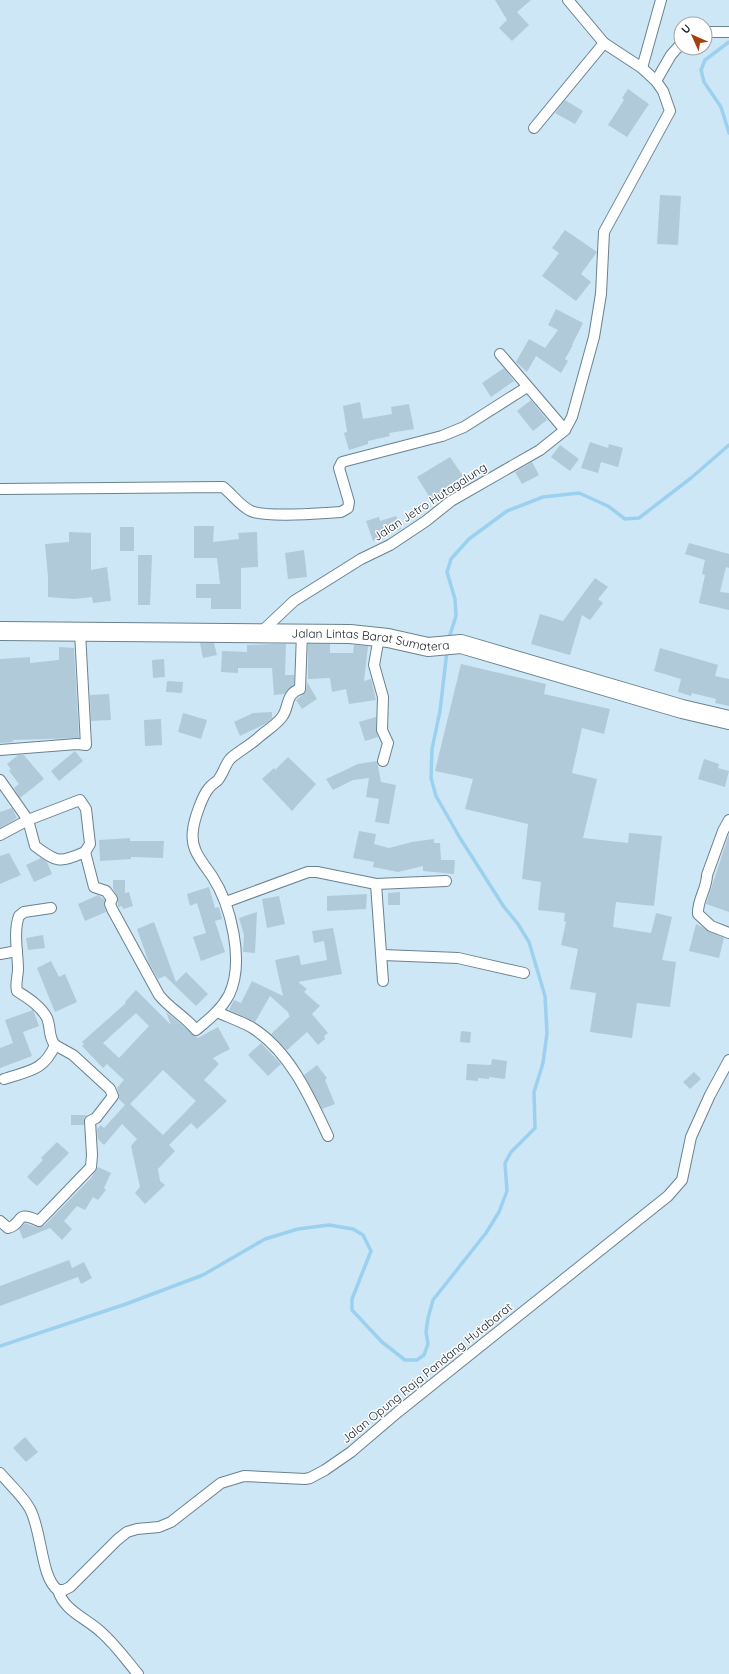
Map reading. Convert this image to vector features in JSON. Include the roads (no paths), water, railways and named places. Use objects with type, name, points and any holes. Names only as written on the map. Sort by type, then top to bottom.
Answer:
[{"type":"highway","name":"Jalan Lintas Barat Sumatera","points":[[0,630],[350,634],[379,637],[428,647],[461,644],[682,709],[729,720]]},
{"type":"street","name":"Jalan Jetro Hutagalung","points":[[259,634],[294,601],[360,559],[390,545],[426,521],[451,501],[540,450],[565,430],[572,417],[594,337],[601,294],[604,232],[656,132],[670,111],[663,91],[656,81],[642,68],[604,44],[568,0]]},
{"type":"street","points":[[642,68],[661,0]]},
{"type":"street","points":[[713,32],[729,32]]},
{"type":"street","points":[[534,128],[604,44]]},
{"type":"street","points":[[656,81],[673,53]]},
{"type":"street","points":[[500,354],[565,430]]},
{"type":"street","points":[[0,489],[223,487],[247,508],[254,512],[287,514],[342,512],[348,508],[349,502],[339,468],[342,462],[442,436],[464,427],[527,387]]},
{"type":"street","points":[[0,750],[77,744],[86,745],[80,632]]},
{"type":"street","points":[[85,852],[94,887],[106,891],[112,899],[110,904],[112,909],[159,995],[165,1003],[185,1021],[190,1022],[196,1030],[217,1012],[229,994],[236,966],[234,934],[226,902],[212,876],[198,857],[194,848],[193,830],[204,795],[209,787],[218,781],[230,759],[248,747],[282,717],[288,697],[294,691],[300,689],[302,633]]},
{"type":"street","points":[[379,637],[374,665],[383,698],[382,730],[388,743],[383,761]]},
{"type":"street","points":[[0,780],[28,820],[35,846],[52,858],[67,860],[85,852],[90,844],[86,808],[80,800],[28,820],[0,835]]},
{"type":"street","points":[[729,820],[723,832],[698,905],[698,914],[711,926],[729,933]]},
{"type":"street","points":[[226,902],[308,872],[317,872],[376,884],[446,881]]},
{"type":"street","points":[[376,884],[383,955],[383,980]]},
{"type":"street","points":[[0,1221],[8,1228],[23,1216],[30,1216],[39,1221],[91,1167],[92,1155],[90,1121],[96,1118],[112,1096],[110,1089],[73,1055],[54,1045],[51,1041],[47,1018],[34,1002],[17,991],[19,916],[24,912],[51,908]]},
{"type":"street","points":[[0,954],[17,951]]},
{"type":"street","points":[[383,955],[458,958],[524,974]]},
{"type":"street","points":[[217,1012],[250,1027],[270,1041],[304,1084],[328,1136]]},
{"type":"street","points":[[4,1079],[32,1070],[44,1063],[54,1045]]},
{"type":"street","name":"Jalan Opung Raja Pandang Hutabarat","points":[[58,1590],[64,1590],[70,1587],[127,1532],[137,1529],[159,1527],[171,1522],[221,1483],[244,1476],[310,1478],[351,1452],[398,1412],[668,1196],[682,1180],[691,1137],[710,1095],[729,1060]]},
{"type":"street","points":[[0,1473],[30,1509],[40,1534],[46,1574],[50,1582],[58,1590],[60,1600],[66,1607],[102,1632],[138,1674]]},
{"type":"waterway","points":[[729,42],[705,60],[701,70],[704,82],[721,107],[729,133]]},
{"type":"waterway","points":[[448,641],[456,616],[455,599],[447,572],[451,559],[469,539],[507,511],[543,497],[579,493],[608,506],[625,519],[639,518],[691,478],[729,445]]},
{"type":"waterway","points":[[0,1346],[126,1304],[203,1275],[265,1239],[298,1229],[329,1225],[353,1229],[363,1235],[371,1251],[352,1299],[352,1310],[382,1342],[405,1360],[417,1360],[424,1355],[428,1344],[426,1332],[433,1300],[486,1233],[499,1212],[507,1191],[505,1163],[511,1152],[535,1128],[534,1092],[543,1063],[547,1033],[545,996],[529,942],[518,924],[504,907],[460,838],[436,796],[431,778],[432,749],[440,711],[447,651]]}]
